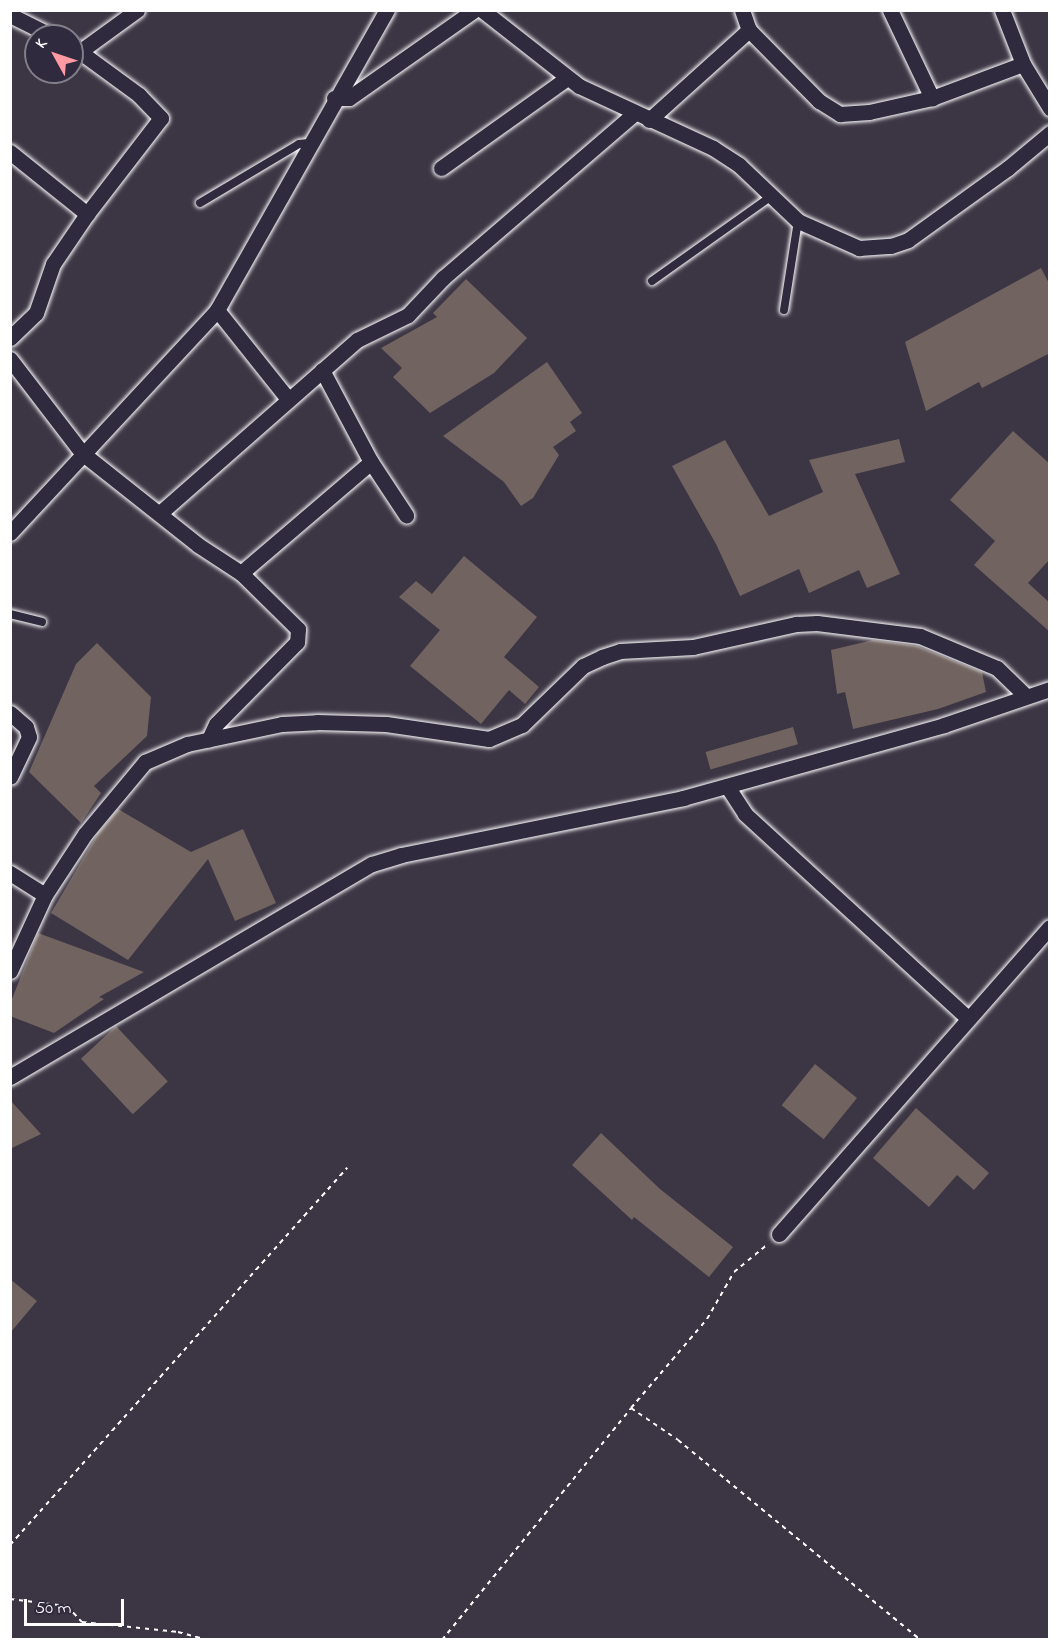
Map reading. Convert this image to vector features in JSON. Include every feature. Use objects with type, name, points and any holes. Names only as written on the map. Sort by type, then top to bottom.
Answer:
[{"type":"street","points":[[84,44],[137,10]]},
{"type":"street","points":[[10,533],[217,310],[308,143],[387,10]]},
{"type":"street","points":[[334,98],[349,98],[474,10]]},
{"type":"street","points":[[482,10],[567,78],[726,156],[798,221],[859,248],[891,246],[908,240],[1001,173],[1050,133]]},
{"type":"street","points":[[742,10],[749,30],[819,101],[840,114],[870,112],[932,98],[1023,64]]},
{"type":"street","points":[[890,10],[932,98]]},
{"type":"street","points":[[1002,10],[1023,64],[1050,108]]},
{"type":"street","points":[[650,120],[749,30]]},
{"type":"street","points":[[10,338],[36,313],[53,264],[87,214],[161,118],[138,95],[84,53]]},
{"type":"street","points":[[441,168],[567,78]]},
{"type":"street","points":[[160,513],[357,340],[408,315],[442,278],[635,113]]},
{"type":"street","points":[[10,152],[87,214]]},
{"type":"street","points":[[217,310],[288,399]]},
{"type":"street","points":[[10,359],[82,453],[211,555],[241,573],[296,625],[299,637],[216,724],[209,739]]},
{"type":"street","points":[[322,370],[371,462],[406,515]]},
{"type":"street","points":[[241,573],[371,462]]},
{"type":"street","points":[[10,971],[45,896],[85,834],[145,762],[163,751],[282,724],[326,722],[386,724],[474,740],[489,738],[522,725],[583,666],[602,657],[620,651],[693,647],[807,623],[927,639],[997,669],[1026,696]]},
{"type":"street","points":[[10,1077],[372,864],[727,786],[944,725],[1050,689]]},
{"type":"street","points":[[10,713],[26,727],[29,737],[10,777]]},
{"type":"street","points":[[727,786],[745,814],[968,1018]]},
{"type":"street","points":[[10,873],[45,896]]},
{"type":"street","points":[[779,1234],[1050,927]]},
{"type":"lane","points":[[200,203],[299,144],[308,143]]},
{"type":"lane","points":[[652,282],[770,197]]},
{"type":"lane","points":[[784,310],[798,221]]},
{"type":"lane","points":[[10,614],[42,622]]},
{"type":"path","points":[[10,1545],[347,1168]]},
{"type":"path","points":[[442,1640],[631,1408],[707,1319],[734,1272],[779,1234]]},
{"type":"path","points":[[631,1408],[678,1440],[921,1640]]},
{"type":"path","points":[[10,1599],[67,1606],[82,1622],[178,1632],[207,1640]]},
{"type":"building","points":[[1041,268],[1050,285],[1050,353],[982,388],[979,382],[926,411],[905,342]]},
{"type":"building","points":[[466,279],[527,338],[494,373],[430,413],[393,377],[402,368],[381,348],[437,317],[433,313]]},
{"type":"building","points":[[547,362],[582,413],[570,422],[576,431],[553,447],[559,455],[533,498],[521,506],[504,482],[443,436]]},
{"type":"building","points":[[1013,431],[1050,464],[1050,559],[1028,583],[1050,603],[1050,632],[974,565],[995,541],[950,500]]},
{"type":"building","points":[[899,439],[905,462],[855,474],[900,574],[867,588],[859,570],[809,593],[799,569],[740,596],[716,544],[672,466],[725,440],[769,516],[823,492],[809,460]]},
{"type":"building","points":[[464,556],[537,617],[504,657],[539,687],[525,704],[509,690],[481,724],[410,666],[440,630],[399,597],[416,581],[432,594]]},
{"type":"building","points":[[873,640],[917,646],[982,672],[986,692],[938,709],[853,729],[845,692],[837,694],[831,650]]},
{"type":"building","points":[[97,643],[151,697],[147,736],[94,786],[101,793],[81,823],[29,772],[76,664]]},
{"type":"building","points":[[793,727],[798,744],[710,769],[706,752]]},
{"type":"building","points":[[118,809],[191,852],[243,829],[276,903],[235,921],[208,859],[128,960],[51,913],[98,833]]},
{"type":"building","points":[[38,933],[144,972],[99,997],[104,999],[54,1033],[10,1016],[10,1004]]},
{"type":"building","points":[[116,1026],[168,1082],[133,1114],[81,1059]]},
{"type":"building","points":[[815,1064],[857,1098],[824,1139],[782,1105]]},
{"type":"building","points":[[10,1100],[41,1134],[10,1149]]},
{"type":"building","points":[[916,1108],[989,1173],[974,1190],[957,1175],[929,1207],[873,1158]]},
{"type":"building","points":[[601,1133],[660,1189],[733,1247],[709,1277],[634,1217],[632,1220],[572,1165]]},
{"type":"building","points":[[10,1279],[37,1301],[10,1333]]}]
